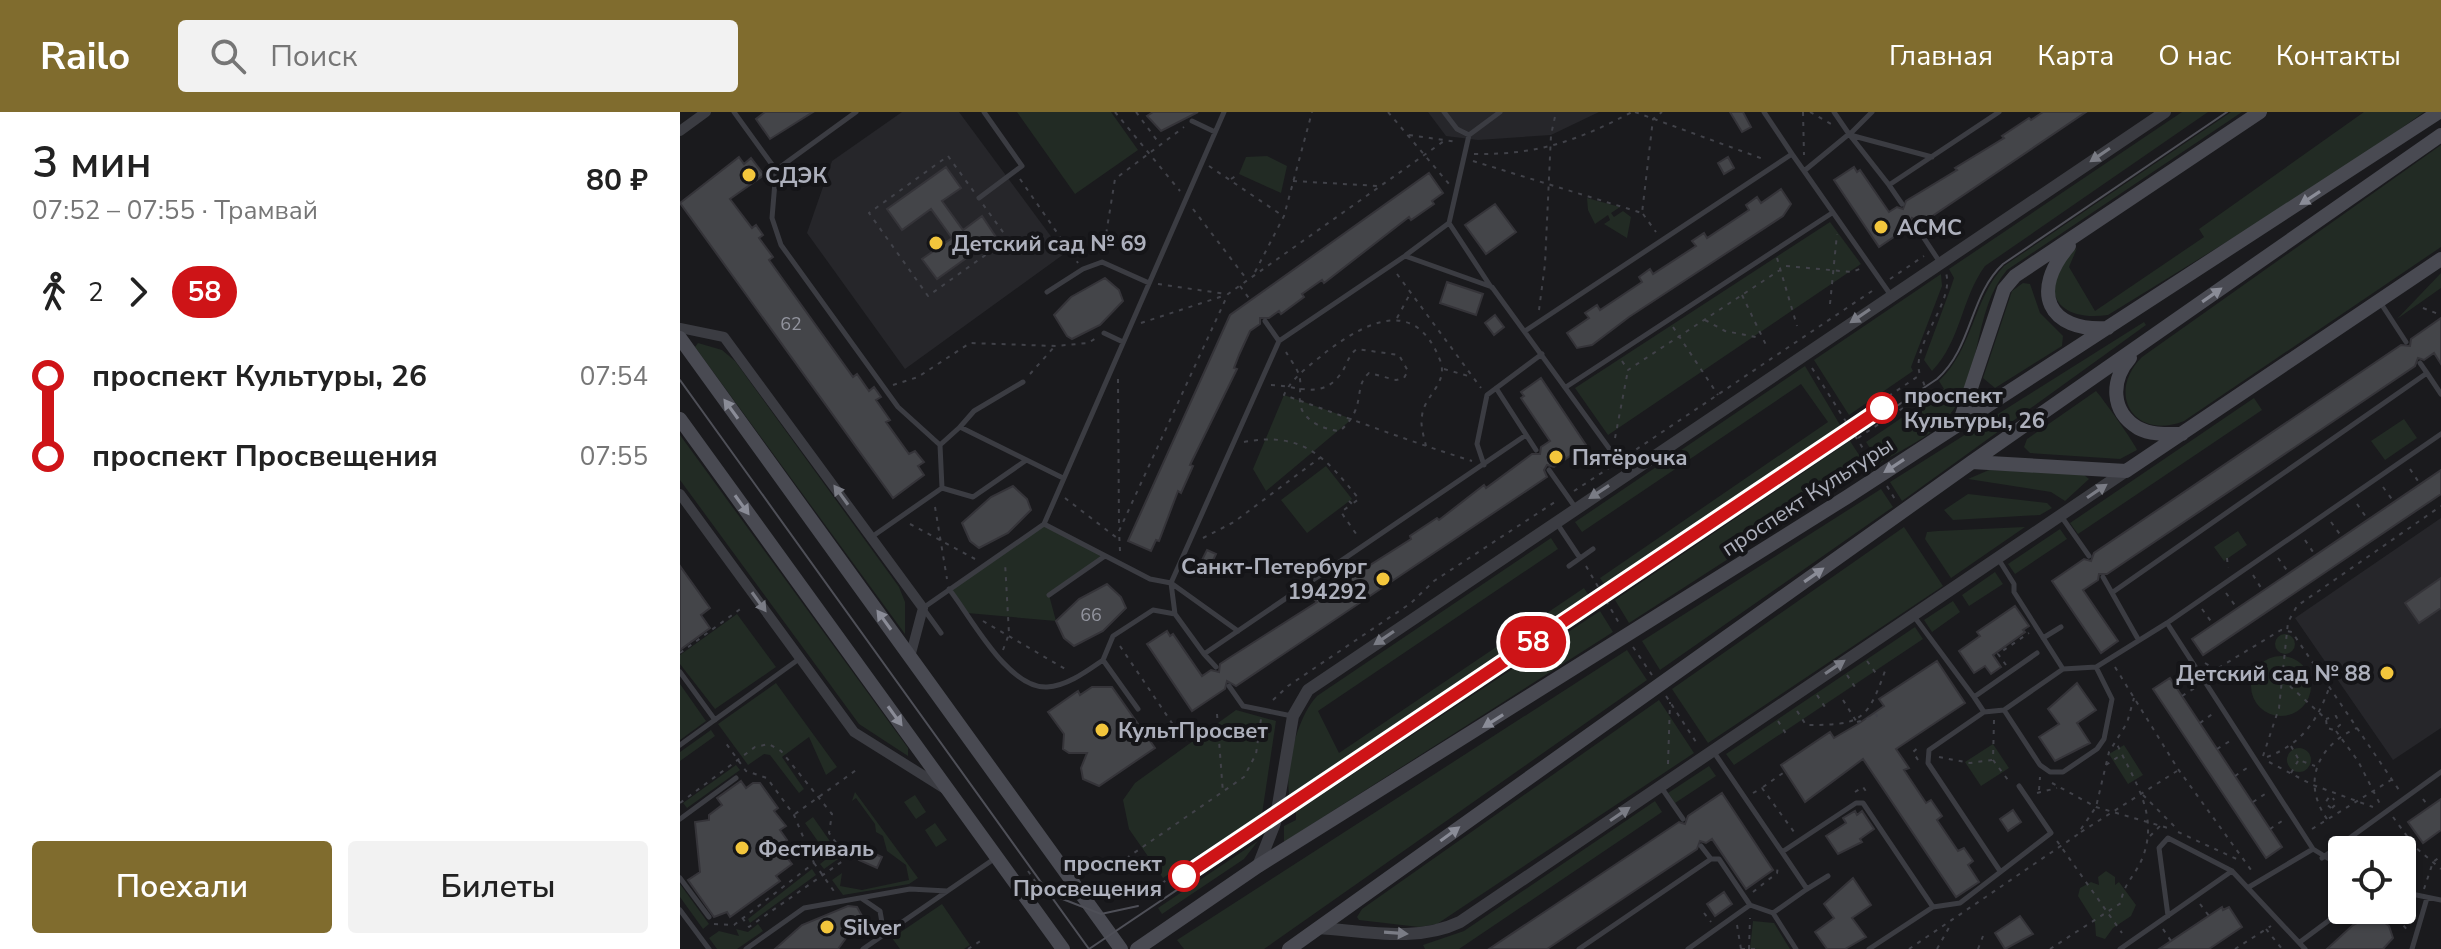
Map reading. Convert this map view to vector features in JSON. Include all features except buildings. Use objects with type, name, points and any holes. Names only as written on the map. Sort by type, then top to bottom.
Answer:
[{"type":"main road","points":[[1959,424],[2004,289],[2015,276],[2260,112]]},
{"type":"main road","name":"проспект Культуры","points":[[1137,949],[1258,866],[1959,424],[2439,112]]},
{"type":"main road","points":[[1296,947],[1318,928],[1972,462],[2441,135]]},
{"type":"main road","points":[[2083,230],[2057,260],[2046,292],[2058,313],[2089,327],[2108,328]]},
{"type":"main road","points":[[1972,462],[2126,471],[2441,259]]},
{"type":"main road","points":[[680,338],[1121,949]]},
{"type":"main road","points":[[2148,340],[2122,368],[2117,378],[2116,402],[2139,428],[2182,434]]},
{"type":"main road","points":[[680,419],[1063,949]]},
{"type":"street","points":[[680,131],[706,112]]},
{"type":"street","points":[[1258,866],[1275,823],[1293,716],[1308,690],[2165,112]]},
{"type":"street","points":[[680,328],[724,337],[923,608],[910,657]]},
{"type":"street","points":[[1318,928],[1420,935],[1440,932],[1460,922],[1664,784],[1707,749],[1788,699],[2126,471]]},
{"type":"street","points":[[680,494],[854,732],[950,792]]},
{"type":"lane","points":[[734,112],[776,170],[772,218],[781,245],[884,388],[914,424],[940,445],[942,488]]},
{"type":"lane","points":[[776,170],[856,112]]},
{"type":"lane","points":[[979,198],[1022,166],[984,112]]},
{"type":"lane","points":[[941,633],[923,608],[1044,524],[1224,112]]},
{"type":"lane","points":[[1444,112],[1457,129],[1469,135]]},
{"type":"lane","points":[[1216,667],[1175,614],[1171,583],[1279,341],[1449,223],[1469,135],[1500,112]]},
{"type":"lane","points":[[1764,112],[1891,295]]},
{"type":"lane","points":[[1834,112],[1902,204]]},
{"type":"lane","points":[[1804,171],[1872,112]]},
{"type":"lane","points":[[1889,185],[1999,112]]},
{"type":"lane","points":[[1192,121],[1215,132]]},
{"type":"lane","points":[[1849,134],[1932,157]]},
{"type":"lane","points":[[1525,331],[1792,154]]},
{"type":"lane","points":[[1566,387],[1832,213]]},
{"type":"lane","points":[[1449,223],[1627,474]]},
{"type":"lane","points":[[1914,223],[1939,262]]},
{"type":"lane","points":[[1405,256],[1492,287]]},
{"type":"lane","points":[[1047,292],[1083,269],[1102,262],[1149,283]]},
{"type":"lane","points":[[2379,301],[2406,342]]},
{"type":"lane","points":[[1265,321],[1279,341]]},
{"type":"lane","points":[[1104,333],[1123,342]]},
{"type":"lane","points":[[1484,465],[1477,444],[1487,395],[1542,354]]},
{"type":"lane","points":[[2420,363],[2441,394]]},
{"type":"lane","points":[[2113,592],[2427,373]]},
{"type":"lane","points":[[940,445],[974,411],[1023,382]]},
{"type":"lane","points":[[1496,388],[1536,450]]},
{"type":"lane","points":[[960,427],[1063,478]]},
{"type":"lane","points":[[2000,871],[1928,763],[1927,755],[1984,712],[2004,710],[2063,669],[2096,667],[2110,659],[2441,434]]},
{"type":"lane","points":[[1204,654],[1526,435]]},
{"type":"lane","points":[[872,537],[942,488],[973,497],[1025,461]]},
{"type":"lane","points":[[1549,470],[1576,508]]},
{"type":"lane","points":[[2061,515],[2089,556]]},
{"type":"lane","points":[[1556,521],[1580,558]]},
{"type":"lane","points":[[1044,524],[1150,579],[1171,583],[1238,631]]},
{"type":"lane","points":[[1569,566],[1593,549]]},
{"type":"lane","points":[[1049,595],[1105,556]]},
{"type":"lane","points":[[1998,558],[2036,628],[2063,669]]},
{"type":"lane","points":[[2103,577],[2138,639]]},
{"type":"lane","points":[[949,589],[1000,660],[1028,684],[1049,687],[1078,677],[1103,660],[1113,636],[1153,610],[1175,614]]},
{"type":"lane","points":[[1912,615],[1984,712]]},
{"type":"lane","points":[[2167,623],[2260,760],[2313,849],[2328,861]]},
{"type":"lane","points":[[2043,638],[2061,627]]},
{"type":"lane","points":[[1974,697],[2037,653]]},
{"type":"lane","points":[[680,745],[800,658]]},
{"type":"lane","points":[[1103,660],[1138,709]]},
{"type":"lane","points":[[2004,710],[2040,765],[2050,772],[2063,772],[2097,749],[2106,734],[2112,699],[2096,667]]},
{"type":"lane","points":[[680,672],[715,720]]},
{"type":"lane","points":[[1229,686],[1243,706],[1293,716]]},
{"type":"lane","points":[[1707,749],[1807,889]]},
{"type":"lane","points":[[2322,858],[2441,772]]},
{"type":"lane","points":[[680,819],[736,778]]},
{"type":"lane","points":[[1664,784],[1683,819]]},
{"type":"lane","points":[[1869,949],[1933,907],[1960,903],[2051,833],[2019,786]]},
{"type":"lane","points":[[1782,852],[1861,802],[1933,907]]},
{"type":"lane","points":[[2168,916],[2159,848],[2165,839],[2171,839],[2232,871],[2305,949]]},
{"type":"lane","points":[[1701,846],[1711,859]]},
{"type":"lane","points":[[2249,887],[2313,849]]},
{"type":"lane","points":[[863,949],[997,857]]},
{"type":"lane","points":[[1579,949],[1711,859],[1719,859],[1750,905],[1773,913],[1796,949]]},
{"type":"lane","points":[[2120,949],[2232,871]]},
{"type":"lane","points":[[1773,913],[1828,876]]},
{"type":"lane","points":[[680,878],[709,917]]},
{"type":"lane","points":[[746,949],[804,908],[910,889],[947,891]]},
{"type":"lane","points":[[2416,895],[2441,900]]},
{"type":"lane","points":[[860,898],[880,911],[884,934]]},
{"type":"lane","points":[[2412,949],[2427,898]]},
{"type":"lane","points":[[1688,949],[1750,905]]},
{"type":"lane","points":[[680,910],[709,949]]},
{"type":"lane","points":[[2300,942],[2328,921]]},
{"type":"path","points":[[1136,112],[1159,144]]},
{"type":"path","points":[[1255,272],[1284,216],[1312,112]]},
{"type":"path","points":[[1388,112],[1458,194]]},
{"type":"path","points":[[1537,323],[1550,185],[1550,148],[1556,112]]},
{"type":"path","points":[[1465,156],[1516,155],[1550,148],[1593,133],[1634,112],[1776,164]]},
{"type":"path","points":[[1642,213],[1653,119],[1662,112]]},
{"type":"path","points":[[1803,112],[1804,171]]},
{"type":"path","points":[[1102,262],[1115,179],[1192,121]]},
{"type":"path","points":[[1406,135],[1467,143]]},
{"type":"path","points":[[1132,321],[1142,323],[1228,294],[1444,141]]},
{"type":"path","points":[[948,156],[979,198],[1008,239],[928,296],[869,213],[948,156]]},
{"type":"path","points":[[1465,156],[1642,213],[1662,240]]},
{"type":"path","points":[[1201,161],[1284,216]]},
{"type":"path","points":[[1015,172],[1083,269]]},
{"type":"path","points":[[1230,180],[1239,174]]},
{"type":"path","points":[[1291,181],[1378,186]]},
{"type":"path","points":[[1830,304],[1838,221]]},
{"type":"path","points":[[1775,251],[1797,326]]},
{"type":"path","points":[[1857,439],[1927,392],[1920,375],[1919,359],[1947,287],[1948,279],[1939,262]]},
{"type":"path","points":[[1612,451],[1628,370],[1780,270],[1792,266],[1852,272],[1869,263]]},
{"type":"path","points":[[1391,265],[1487,395]]},
{"type":"path","points":[[1149,283],[1228,294]]},
{"type":"path","points":[[1239,285],[1251,301]]},
{"type":"path","points":[[1397,319],[1411,292]]},
{"type":"path","points":[[1119,531],[1228,294]]},
{"type":"path","points":[[1742,295],[1767,347]]},
{"type":"path","points":[[2423,308],[2441,315]]},
{"type":"path","points":[[1426,446],[1421,418],[1441,379],[1442,369],[1437,354],[1417,330],[1397,319],[1366,324],[1354,331],[1288,385],[1284,395],[1426,446],[1484,465]]},
{"type":"path","points":[[1668,319],[1718,395]]},
{"type":"path","points":[[1704,319],[1725,331],[1761,338]]},
{"type":"path","points":[[884,388],[918,377],[970,343],[1056,346],[1088,343],[1104,333]]},
{"type":"path","points":[[1258,384],[1288,385],[1300,391],[1333,382],[1357,349],[1399,355],[1408,371],[1404,378],[1396,380],[1369,373],[1363,378],[1358,411],[1352,419],[1340,431],[1325,429],[1305,414],[1299,400],[1300,391],[1300,376],[1279,341]]},
{"type":"path","points":[[1023,382],[1056,346]]},
{"type":"path","points":[[1616,353],[1628,370]]},
{"type":"path","points":[[1118,354],[1121,564]]},
{"type":"path","points":[[1809,364],[1871,461]]},
{"type":"path","points":[[1442,369],[1474,378]]},
{"type":"path","points":[[1847,424],[1920,375]]},
{"type":"path","points":[[1231,444],[1266,438],[1289,440],[1321,457],[1359,499],[1341,512],[1365,545]]},
{"type":"path","points":[[1187,544],[1222,530],[1321,457]]},
{"type":"path","points":[[2377,478],[2394,502]]},
{"type":"path","points":[[1886,485],[1898,503]]},
{"type":"path","points":[[1057,493],[1119,539]]},
{"type":"path","points":[[933,494],[949,589]]},
{"type":"path","points":[[2351,496],[2368,520]]},
{"type":"path","points":[[2260,760],[2275,721],[2287,630],[2297,606],[2441,506]]},
{"type":"path","points":[[2325,514],[2342,537]]},
{"type":"path","points":[[898,518],[985,565]]},
{"type":"path","points":[[2299,532],[2315,555]]},
{"type":"path","points":[[2273,550],[2289,573]]},
{"type":"path","points":[[1000,660],[1009,634],[1005,551]]},
{"type":"path","points":[[1580,558],[1621,627]]},
{"type":"path","points":[[2247,568],[2263,591]]},
{"type":"path","points":[[2221,586],[2237,608]]},
{"type":"path","points":[[2198,602],[2213,624]]},
{"type":"path","points":[[680,653],[743,607]]},
{"type":"path","points":[[967,613],[1009,634],[1078,677]]},
{"type":"path","points":[[2010,672],[1998,654],[2036,628]]},
{"type":"path","points":[[2182,696],[2215,669],[2287,630]]},
{"type":"path","points":[[2287,630],[2297,636],[2405,798]]},
{"type":"path","points":[[1113,636],[1182,738]]},
{"type":"path","points":[[1632,646],[1653,676]]},
{"type":"path","points":[[1860,650],[1878,676]]},
{"type":"path","points":[[2110,659],[2178,769],[2242,861],[2260,880]]},
{"type":"path","points":[[1839,664],[1857,690]]},
{"type":"path","points":[[2215,669],[2282,679],[2326,719],[2326,726],[2334,730],[2358,761],[2372,791],[2415,847],[2441,867]]},
{"type":"path","points":[[1857,722],[1872,708],[1885,671]]},
{"type":"path","points":[[1809,684],[1827,710]]},
{"type":"path","points":[[2235,776],[2290,746],[2312,726],[2330,686]]},
{"type":"path","points":[[1666,695],[1707,749]]},
{"type":"path","points":[[2077,835],[2096,807],[2105,766],[2127,723],[2134,698]]},
{"type":"path","points":[[1788,699],[1806,725],[1846,725],[1877,716],[1872,708]]},
{"type":"path","points":[[1843,700],[1857,722]]},
{"type":"path","points":[[1664,784],[1670,702]]},
{"type":"path","points":[[2200,723],[2222,708]]},
{"type":"path","points":[[1771,710],[1788,737]]},
{"type":"path","points":[[1994,711],[1993,760],[2011,785],[2019,786]]},
{"type":"path","points":[[1217,714],[1223,793]]},
{"type":"path","points":[[2326,719],[2332,714],[2338,717],[2340,725],[2334,730]]},
{"type":"path","points":[[2327,819],[2313,785],[2316,767],[2324,751],[2339,736],[2358,727]]},
{"type":"path","points":[[2217,749],[2240,734]]},
{"type":"path","points":[[725,742],[746,771],[767,778],[794,815],[814,863],[841,901]]},
{"type":"path","points":[[2050,949],[2121,903],[2122,889],[2137,870],[2149,837],[2149,821],[2142,794],[2116,742]]},
{"type":"path","points":[[680,803],[761,744],[775,746],[832,814],[829,833],[847,858],[749,927],[743,919]]},
{"type":"path","points":[[1921,764],[1913,752],[1924,744]]},
{"type":"path","points":[[2290,746],[2299,760],[2316,767]]},
{"type":"path","points":[[1927,755],[1970,763],[1993,760]]},
{"type":"path","points":[[2105,766],[2122,755]]},
{"type":"path","points":[[2260,760],[2313,785],[2387,810]]},
{"type":"path","points":[[2291,774],[2299,760]]},
{"type":"path","points":[[794,815],[859,768]]},
{"type":"path","points":[[1909,949],[2178,769]]},
{"type":"path","points":[[1746,782],[1754,794],[1782,771]]},
{"type":"path","points":[[2039,791],[2040,773],[2059,788],[2096,807],[2161,825],[2242,861]]},
{"type":"path","points":[[2304,834],[2391,780]]},
{"type":"path","points":[[1852,795],[1863,787],[1871,800]]},
{"type":"path","points":[[1762,788],[1795,833]]},
{"type":"path","points":[[2027,799],[2039,791],[2059,788]]},
{"type":"path","points":[[2253,802],[2274,788]]},
{"type":"path","points":[[2416,790],[2429,807]]},
{"type":"path","points":[[2327,819],[2329,808],[2325,803],[2333,792]]},
{"type":"path","points":[[2142,794],[2162,818],[2181,833]]},
{"type":"path","points":[[2329,808],[2336,804],[2331,797]]},
{"type":"path","points":[[2270,829],[2292,815]]},
{"type":"path","points":[[2149,837],[2161,825]]},
{"type":"path","points":[[1162,883],[1244,829]]},
{"type":"path","points":[[2051,833],[2129,943]]},
{"type":"path","points":[[1746,898],[1777,873],[1782,852]]},
{"type":"path","points":[[2427,898],[2424,889],[2433,862],[2441,856]]},
{"type":"path","points":[[709,917],[714,928],[734,925],[814,863]]},
{"type":"path","points":[[1028,871],[1042,891]]},
{"type":"path","points":[[2196,898],[2209,916]]},
{"type":"path","points":[[1749,949],[1750,905]]},
{"type":"path","points":[[1735,915],[1741,949],[1756,949]]},
{"type":"path","points":[[2235,949],[2279,921]]},
{"type":"path","points":[[2159,922],[2171,941]]},
{"type":"path","points":[[1937,949],[1950,923]]},
{"type":"path","points":[[2403,924],[2415,938]]},
{"type":"path","points":[[2266,929],[2282,949]]},
{"type":"path","points":[[1978,949],[1983,936]]},
{"type":"path","points":[[968,949],[982,940]]},
{"type":"shaded area","name":"Детский сад № 69","points":[[902,112],[959,112],[1064,254],[905,369],[807,233],[832,161]]},
{"type":"shaded area","points":[[1017,112],[1111,112],[1138,150],[1075,194]]},
{"type":"shaded area","points":[[1428,112],[1599,112],[1551,135],[1478,140],[1446,136]]},
{"type":"shaded area","points":[[2182,112],[2208,112],[1985,266],[1949,347],[1932,371],[1924,360],[1954,278],[1949,269]]},
{"type":"shaded area","points":[[2231,112],[2242,112],[2007,270],[1988,305],[1967,384],[1958,402],[1947,418],[1932,431],[1880,463],[1866,442],[1944,389],[1939,381],[1959,354],[1986,293],[2004,266]]},
{"type":"shaded area","points":[[2364,112],[2424,112],[2340,172],[2108,315],[2074,313],[2063,307],[2056,298],[2054,287],[2057,275],[2077,248],[2069,267],[2095,311],[2204,237],[2199,229]]},
{"type":"shaded area","points":[[2441,145],[2441,247],[2184,421],[2167,426],[2152,425],[2139,419],[2131,410],[2126,399],[2126,385],[2131,371],[2142,357]]},
{"type":"shaded area","points":[[1267,156],[1287,166],[1281,193],[1239,174],[1246,157]]},
{"type":"shaded area","points":[[1587,198],[1620,207],[1611,213],[1614,217],[1623,211],[1631,217],[1627,238],[1604,224],[1610,220],[1608,215],[1595,224],[1588,210]]},
{"type":"shaded area","points":[[1830,222],[1861,264],[1608,435],[1575,388]]},
{"type":"shaded area","points":[[2441,273],[2441,288],[2397,319]]},
{"type":"shaded area","points":[[1941,274],[1942,286],[1911,367],[1913,371],[1849,415],[1814,360]]},
{"type":"shaded area","points":[[2023,283],[2030,284],[2040,313],[2063,336],[2062,346],[1995,388],[1983,378],[2012,291]]},
{"type":"shaded area","points":[[2144,322],[2146,325],[1902,501],[1890,482]]},
{"type":"shaded area","points":[[698,343],[722,350],[735,361],[899,587],[905,602],[905,634],[695,347]]},
{"type":"shaded area","points":[[1805,366],[1843,430],[1607,589],[1600,578],[1828,422],[1801,384],[1582,532],[1575,522]]},
{"type":"shaded area","points":[[2096,391],[2137,450],[2120,459],[2030,453],[2024,447],[2027,439]]},
{"type":"shaded area","points":[[1284,395],[1352,419],[1266,491],[1253,469]]},
{"type":"shaded area","points":[[2254,398],[2262,410],[2078,534],[2070,523]]},
{"type":"shaded area","points":[[2404,419],[2417,438],[2385,460],[2371,441]]},
{"type":"shaded area","points":[[680,435],[908,748],[908,756],[859,724],[680,480]]},
{"type":"shaded area","points":[[1850,441],[1863,461],[1797,504],[1801,512],[1629,623],[1615,600]]},
{"type":"shaded area","points":[[1326,466],[1352,499],[1307,533],[1281,500]]},
{"type":"shaded area","points":[[1989,470],[2083,474],[2089,479],[2065,501],[2051,492],[1968,479]]},
{"type":"shaded area","points":[[1881,489],[1893,507],[1660,670],[1642,641]]},
{"type":"shaded area","points":[[1968,494],[2047,503],[2052,508],[2040,515],[1953,520],[1944,510]]},
{"type":"shaded area","name":"Детский сад № 88","points":[[2441,518],[2441,728],[2393,760],[2295,618]]},
{"type":"shaded area","points":[[1044,524],[1105,556],[1049,595],[1056,621],[967,613],[949,589]]},
{"type":"shaded area","points":[[1904,527],[1943,586],[1708,743],[1672,689]]},
{"type":"shaded area","points":[[2025,527],[1951,578],[1925,539],[1927,532]]},
{"type":"shaded area","points":[[2060,529],[2067,539],[2015,574],[2008,564]]},
{"type":"shaded area","points":[[2238,531],[2247,545],[2224,561],[2214,547]]},
{"type":"shaded area","points":[[1551,538],[1558,549],[1318,711],[1339,753],[1584,588],[1591,599],[1291,803],[1288,777],[1293,746],[1303,718],[1317,696]]},
{"type":"shaded area","points":[[1995,572],[2003,584],[1969,606],[1962,595]]},
{"type":"shaded area","points":[[1953,601],[1960,612],[1932,632],[1924,620]]},
{"type":"shaded area","points":[[1600,611],[1613,632],[1284,842],[1284,826],[1296,820],[1296,812]]},
{"type":"shaded area","points":[[737,614],[776,667],[715,709],[680,664],[680,655]]},
{"type":"shaded area","points":[[1915,627],[1923,639],[1734,765],[1726,754]]},
{"type":"shaded area","points":[[2281,634],[2289,634],[2295,644],[2289,654],[2281,654],[2275,648],[2275,640]]},
{"type":"shaded area","points":[[1627,650],[1647,680],[1264,949],[1184,949],[1177,940]]},
{"type":"shaded area","points":[[2281,656],[2293,658],[2302,665],[2309,674],[2309,698],[2302,707],[2293,714],[2281,716],[2269,714],[2260,707],[2253,698],[2251,686],[2253,674],[2260,665],[2269,658]]},
{"type":"shaded area","points":[[776,683],[837,767],[826,775],[809,737],[782,757],[804,789],[799,793],[770,755],[764,754],[748,765],[718,724]]},
{"type":"shaded area","points":[[680,684],[706,721],[680,740]]},
{"type":"shaded area","points":[[1659,700],[1694,753],[1437,924],[1419,927],[1359,920],[1357,917],[1362,909]]},
{"type":"shaded area","points":[[1236,710],[1276,721],[1262,814],[1163,878],[1129,829],[1123,800],[1135,783]]},
{"type":"shaded area","points":[[711,730],[715,736],[680,761],[680,752]]},
{"type":"shaded area","points":[[1993,744],[2009,768],[1981,786],[1965,762]]},
{"type":"shaded area","points":[[2124,745],[2143,775],[2128,784],[2109,754]]},
{"type":"shaded area","points":[[2299,748],[2308,751],[2311,760],[2308,769],[2299,772],[2290,769],[2287,760],[2290,751]]},
{"type":"shaded area","points":[[736,765],[740,770],[687,808],[683,803]]},
{"type":"shaded area","points":[[1709,766],[1716,776],[1675,803],[1668,793]]},
{"type":"shaded area","points":[[855,792],[918,878],[909,884],[843,895],[832,880],[842,873],[840,886],[862,890],[909,880],[906,865],[887,851],[883,836],[876,832],[875,824],[856,798],[852,801]]},
{"type":"shaded area","points":[[915,795],[926,812],[916,819],[904,802]]},
{"type":"shaded area","points":[[1655,801],[1662,812],[1459,949],[1425,949],[1423,945],[1464,931]]},
{"type":"shaded area","points":[[813,817],[841,857],[824,869],[820,864],[829,857],[805,823]]},
{"type":"shaded area","points":[[935,823],[947,840],[936,847],[925,830]]},
{"type":"shaded area","points":[[1258,841],[1244,859],[1162,914],[1158,908]]},
{"type":"shaded area","points":[[812,869],[816,875],[750,923],[748,919]]},
{"type":"shaded area","points":[[2106,871],[2115,877],[2115,885],[2119,882],[2136,905],[2131,916],[2113,928],[2105,939],[2096,936],[2095,923],[2078,896],[2080,888],[2091,882],[2099,885],[2098,877]]},
{"type":"shaded area","points":[[680,884],[709,924],[703,929],[680,897]]},
{"type":"shaded area","points":[[942,904],[970,945],[964,949],[900,949],[892,938]]},
{"type":"shaded area","points":[[1753,921],[1774,923],[1790,949],[1750,949]]},
{"type":"shaded area","points":[[758,924],[763,931],[737,949],[717,949],[709,938],[719,931],[739,936],[736,929],[748,932]]},
{"type":"tram line","points":[[680,380],[1089,949],[1937,379],[1958,352],[1983,291],[2003,264],[2227,112]]},
{"type":"tram line","name":"58","points":[[1184,876],[1882,408]]},
{"type":"tram line","points":[[1060,898],[1101,914],[1138,906]]},
{"type":"place","name":"СДЭК","points":[[749,175]]},
{"type":"place","name":"АСМС","points":[[1881,227]]},
{"type":"place","name":"Детский сад № 69","points":[[936,243]]},
{"type":"place","name":"проспект Культуры, 26","points":[[1882,408]]},
{"type":"place","name":"Пятёрочка","points":[[1556,457]]},
{"type":"place","name":"Санкт-Петербург 194292","points":[[1383,579]]},
{"type":"place","name":"Детский сад № 88","points":[[2387,673]]},
{"type":"place","name":"КультПросвет","points":[[1102,730]]},
{"type":"place","name":"Фестиваль","points":[[742,848]]},
{"type":"place","name":"проспект Просвещения","points":[[1184,876]]},
{"type":"place","name":"Silver","points":[[827,927]]}]
